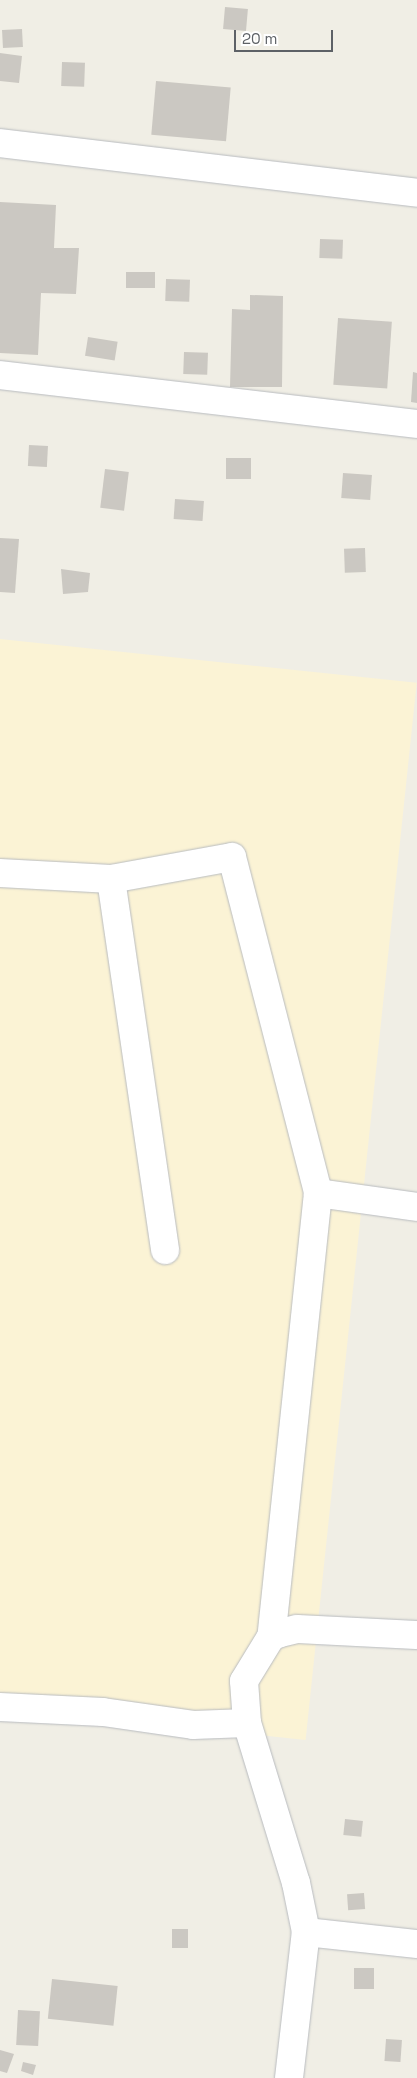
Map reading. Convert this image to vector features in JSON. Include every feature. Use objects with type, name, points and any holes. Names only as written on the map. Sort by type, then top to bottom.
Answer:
[{"type":"street","points":[[0,143],[417,194]]},
{"type":"street","points":[[0,375],[417,424]]},
{"type":"street","points":[[0,873],[111,879],[232,857],[318,1193],[271,1637],[244,1681],[247,1723],[296,1883],[306,1932],[289,2078]]},
{"type":"street","points":[[111,879],[165,1250]]},
{"type":"street","points":[[318,1193],[417,1207]]},
{"type":"street","points":[[271,1637],[297,1629],[417,1635]]},
{"type":"street","points":[[0,1707],[102,1712],[193,1725],[247,1723]]},
{"type":"street","points":[[306,1932],[417,1944]]},
{"type":"sand","points":[[0,639],[417,683],[306,1740],[0,1708]]},
{"type":"building","points":[[225,7],[248,9],[246,31],[223,29]]},
{"type":"building","points":[[22,29],[23,47],[3,48],[2,30]]},
{"type":"building","points":[[0,53],[22,56],[19,83],[0,81]]},
{"type":"building","points":[[62,62],[85,63],[84,87],[61,86]]},
{"type":"building","points":[[156,81],[231,88],[226,141],[151,135]]},
{"type":"building","points":[[0,202],[56,205],[54,248],[79,248],[76,294],[41,293],[38,355],[0,353]]},
{"type":"building","points":[[320,239],[343,240],[342,259],[319,258]]},
{"type":"building","points":[[126,272],[155,272],[155,288],[126,288]]},
{"type":"building","points":[[166,279],[190,280],[189,302],[165,301]]},
{"type":"building","points":[[250,295],[283,296],[282,387],[230,387],[232,309],[250,310]]},
{"type":"building","points":[[338,318],[392,322],[387,389],[333,385]]},
{"type":"building","points":[[88,337],[118,342],[115,360],[85,356]]},
{"type":"building","points":[[184,352],[208,353],[207,375],[183,374]]},
{"type":"building","points":[[413,372],[417,373],[417,403],[411,402]]},
{"type":"building","points":[[29,445],[48,446],[47,467],[28,466]]},
{"type":"building","points":[[226,458],[251,458],[251,479],[226,479]]},
{"type":"building","points":[[105,469],[129,472],[124,511],[100,508]]},
{"type":"building","points":[[343,473],[372,475],[370,500],[341,498]]},
{"type":"building","points":[[175,499],[204,501],[203,521],[174,519]]},
{"type":"building","points":[[0,538],[19,539],[15,593],[0,592]]},
{"type":"building","points":[[365,548],[366,572],[345,573],[344,549]]},
{"type":"building","points":[[61,569],[90,573],[88,592],[63,594]]},
{"type":"building","points":[[345,1819],[363,1821],[361,1837],[343,1835]]},
{"type":"building","points":[[364,1893],[365,1909],[348,1910],[347,1894]]},
{"type":"building","points":[[172,1929],[188,1929],[188,1948],[172,1948]]},
{"type":"building","points":[[354,1968],[374,1968],[374,1989],[354,1989]]},
{"type":"building","points":[[52,1979],[118,1986],[113,2026],[48,2019]]},
{"type":"building","points":[[18,2010],[40,2011],[38,2046],[16,2045]]},
{"type":"building","points":[[386,2039],[402,2040],[400,2062],[384,2061]]},
{"type":"building","points":[[0,2050],[14,2054],[7,2073],[0,2071]]},
{"type":"building","points":[[23,2062],[36,2065],[33,2075],[21,2071]]}]
